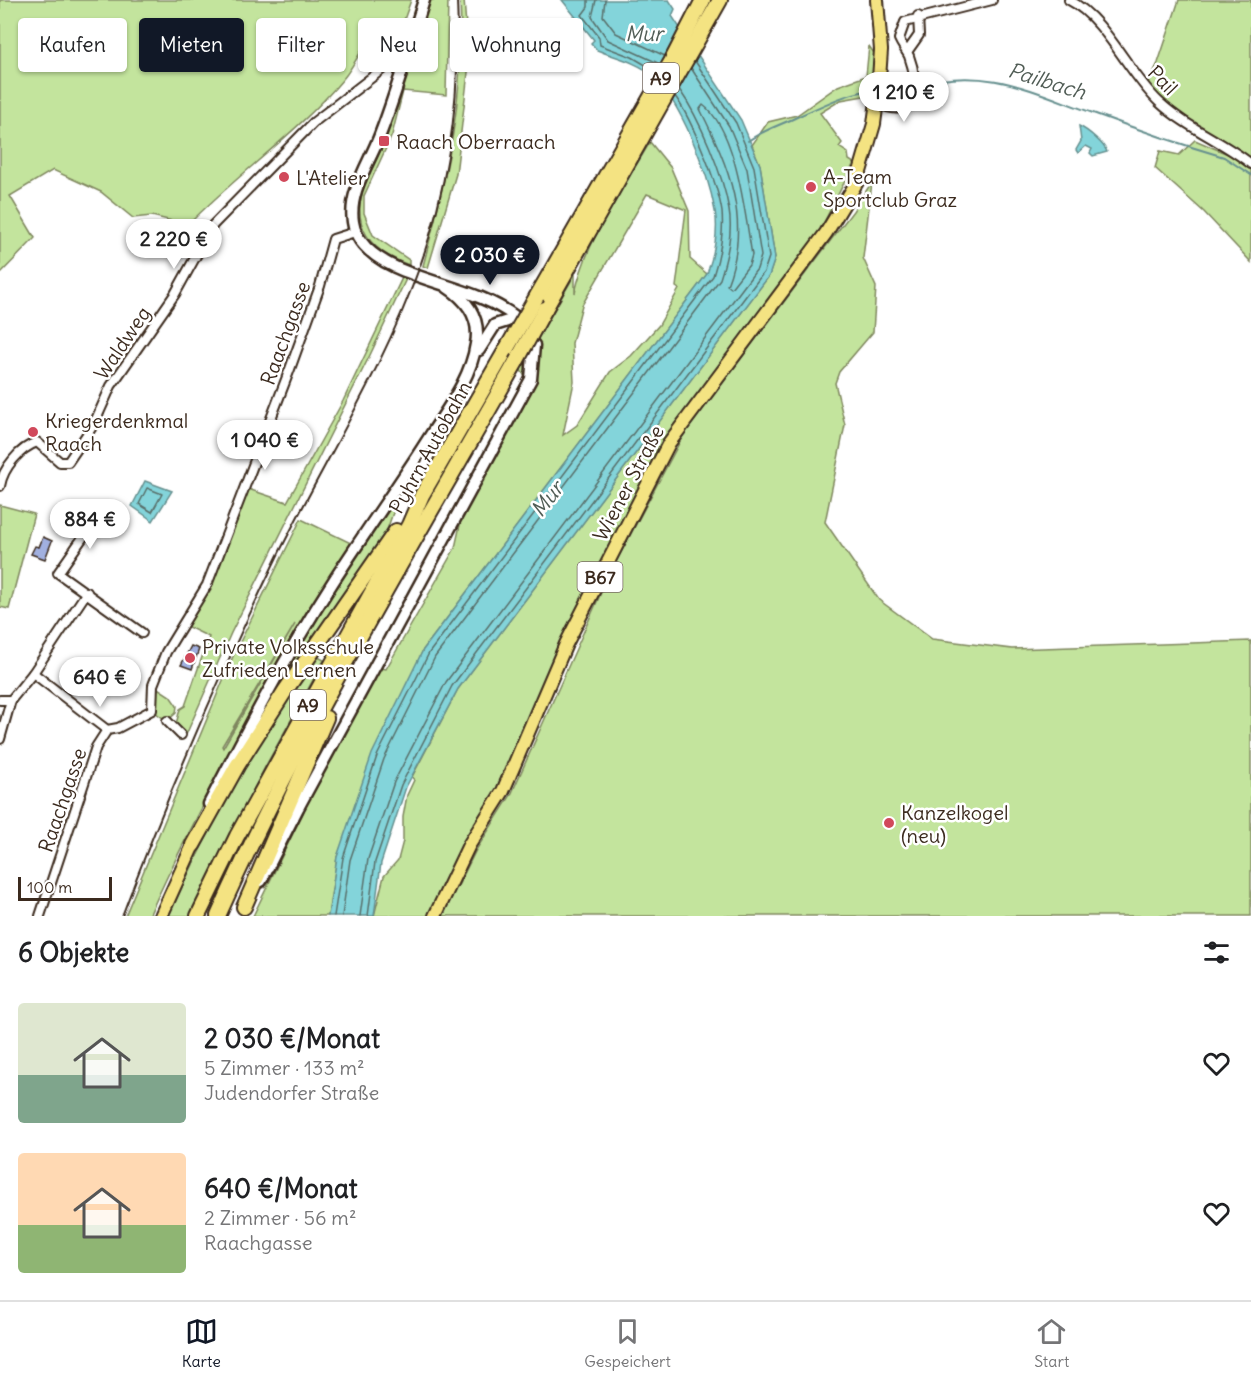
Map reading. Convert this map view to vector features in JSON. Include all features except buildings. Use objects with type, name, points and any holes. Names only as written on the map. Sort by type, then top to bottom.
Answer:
[{"type":"highway","name":"Pyhrn Autobahn","points":[[198,916],[237,836],[409,525],[422,495],[617,156],[703,0]]},
{"type":"highway","name":"Pyhrn Autobahn","points":[[218,916],[285,776],[720,0]]},
{"type":"highway","points":[[193,845],[237,766],[285,691],[422,495]]},
{"type":"highway","points":[[243,911],[371,620]]},
{"type":"main road","points":[[419,18],[424,0]]},
{"type":"main road","name":"B67","points":[[877,0],[880,30],[878,95]]},
{"type":"main road","points":[[161,916],[193,845],[201,818],[257,711],[331,585],[458,391],[490,330],[501,322],[517,318],[488,301],[379,259],[357,235],[352,213],[354,195],[380,137],[402,72]]},
{"type":"main road","name":"Wiener Straße","points":[[435,916],[469,845],[503,791],[566,644],[669,443],[845,203],[864,163],[878,95]]},
{"type":"main road","points":[[447,287],[464,300],[476,321],[477,337],[472,363]]},
{"type":"main road","points":[[243,911],[264,877],[298,808],[531,379],[534,345]]},
{"type":"street","points":[[878,95],[891,110],[900,111],[907,105],[913,94],[913,75],[900,34],[905,22],[918,16],[992,0]]},
{"type":"street","name":"Pail","points":[[1068,0],[1085,11],[1145,89],[1161,104],[1188,125],[1251,164]]},
{"type":"street","points":[[907,52],[919,35],[918,16]]},
{"type":"street","name":"Waldweg","points":[[0,486],[2,477],[28,446],[37,442],[60,462],[68,462],[75,456],[94,424],[111,386],[175,294],[213,225],[314,122],[379,72]]},
{"type":"street","name":"Raachgasse","points":[[40,916],[96,747],[107,730],[118,728],[152,710],[153,685],[166,652],[207,585],[297,348],[333,239],[357,235]]},
{"type":"street","points":[[100,513],[58,573],[142,633]]},
{"type":"street","points":[[0,740],[12,700],[33,673],[87,592]]},
{"type":"street","name":"Raachgasse","points":[[33,673],[107,730]]},
{"type":"street","points":[[0,700],[12,700]]},
{"type":"street","points":[[167,721],[181,735]]},
{"type":"green space","points":[[0,0],[411,0],[405,18],[358,18],[358,56],[347,74],[307,117],[188,225],[152,216],[133,218],[101,192],[53,170],[10,196],[35,238],[0,274]]},
{"type":"green space","points":[[428,0],[448,0],[446,95],[403,91],[392,135],[364,196],[364,213],[373,235],[409,260],[409,265],[390,257],[376,247],[367,236],[361,223],[360,209],[367,177],[386,139],[405,72],[438,72],[438,18],[422,18]]},
{"type":"green space","points":[[460,0],[464,0],[465,18],[460,18]]},
{"type":"green space","points":[[1179,0],[1251,0],[1251,164],[1201,134],[1145,89],[1158,63]]},
{"type":"green space","points":[[869,46],[876,56],[873,88],[869,95],[841,100],[820,113],[842,143],[839,147],[848,153],[849,160],[854,163],[818,234],[685,411],[655,461],[570,624],[499,788],[429,916],[374,916],[384,876],[398,860],[403,841],[403,817],[407,795],[414,780],[412,777],[458,689],[769,276],[775,258],[760,165],[752,145],[768,122],[797,115],[838,86],[866,76]]},
{"type":"green space","points":[[460,72],[468,72],[456,174],[428,268],[423,266],[447,166]]},
{"type":"green space","points":[[1195,140],[1237,158],[1251,169],[1251,262],[1204,212],[1155,168],[1160,151],[1179,155]]},
{"type":"green space","points":[[650,142],[671,168],[689,211],[690,259],[707,274],[423,650],[337,857],[328,916],[253,916],[315,788],[380,668],[386,669],[455,548],[460,525],[451,518],[526,378],[520,369],[575,274],[575,293],[597,234]],"holes":[[[647,194],[686,210],[676,287],[679,289],[659,325],[631,356],[610,372],[577,425],[563,435],[574,382],[572,343],[582,305]]]},
{"type":"green space","points":[[872,182],[863,258],[876,287],[873,332],[839,372],[835,383],[845,425],[825,522],[879,600],[932,639],[1012,649],[1251,641],[1251,916],[441,916],[452,890],[457,888],[476,850],[511,795],[608,577],[685,432],[853,211]]},
{"type":"green space","points":[[402,278],[406,279],[231,633],[186,735],[175,728],[180,709],[185,706],[209,637],[186,626],[218,570],[248,489],[287,502],[343,401]]},
{"type":"green space","points":[[0,505],[34,514],[9,609],[0,607]]},
{"type":"green space","points":[[388,506],[395,507],[382,544],[247,735],[325,601]]},
{"type":"green space","points":[[301,519],[355,545],[272,681],[220,773],[149,916],[125,916],[234,654]],"holes":[[[295,624],[223,748],[222,746]]]},
{"type":"green space","points":[[316,656],[324,660],[265,767],[190,916],[169,916],[201,848],[236,783]]},
{"type":"green space","points":[[153,685],[170,696],[177,706],[176,713],[167,721],[152,710]]},
{"type":"water","name":"Mur","points":[[562,0],[669,0],[675,9],[672,16],[741,120],[760,165],[775,258],[769,276],[458,689],[406,787],[381,863],[374,916],[328,916],[337,857],[372,754],[423,650],[707,274],[712,259],[716,227],[715,211],[700,158],[673,102],[663,87],[646,70],[597,50],[591,43],[594,40],[583,26],[583,18],[576,18]]},
{"type":"water","points":[[1079,126],[1096,138],[1107,152],[1093,156],[1090,153],[1092,149],[1086,146],[1078,153],[1076,150],[1081,141]]},
{"type":"water","points":[[145,481],[172,491],[153,521],[132,506]]},
{"type":"waterway","name":"Pailbach","points":[[916,85],[965,78],[1007,83],[1224,157],[1251,175]]},
{"type":"waterway","name":"Pailbach","points":[[884,90],[911,86]]},
{"type":"waterway","name":"Pailbach","points":[[748,141],[767,130],[836,100],[855,93],[875,90]]},
{"type":"railway","points":[[122,916],[176,780],[235,645],[295,521],[372,376],[421,263],[439,199],[451,133],[457,67],[457,0]]},
{"type":"place","name":"Raach Oberraach","points":[[384,141]]},
{"type":"place","name":"L'Atelier","points":[[284,177]]},
{"type":"place","name":"A-Team Sportclub Graz","points":[[811,187]]},
{"type":"place","name":"Kriegerdenkmal Raach","points":[[33,432]]},
{"type":"place","name":"Private Volksschule Zufrieden Lernen","points":[[190,658]]},
{"type":"place","name":"Kanzelkogel (neu)","points":[[889,823]]}]
